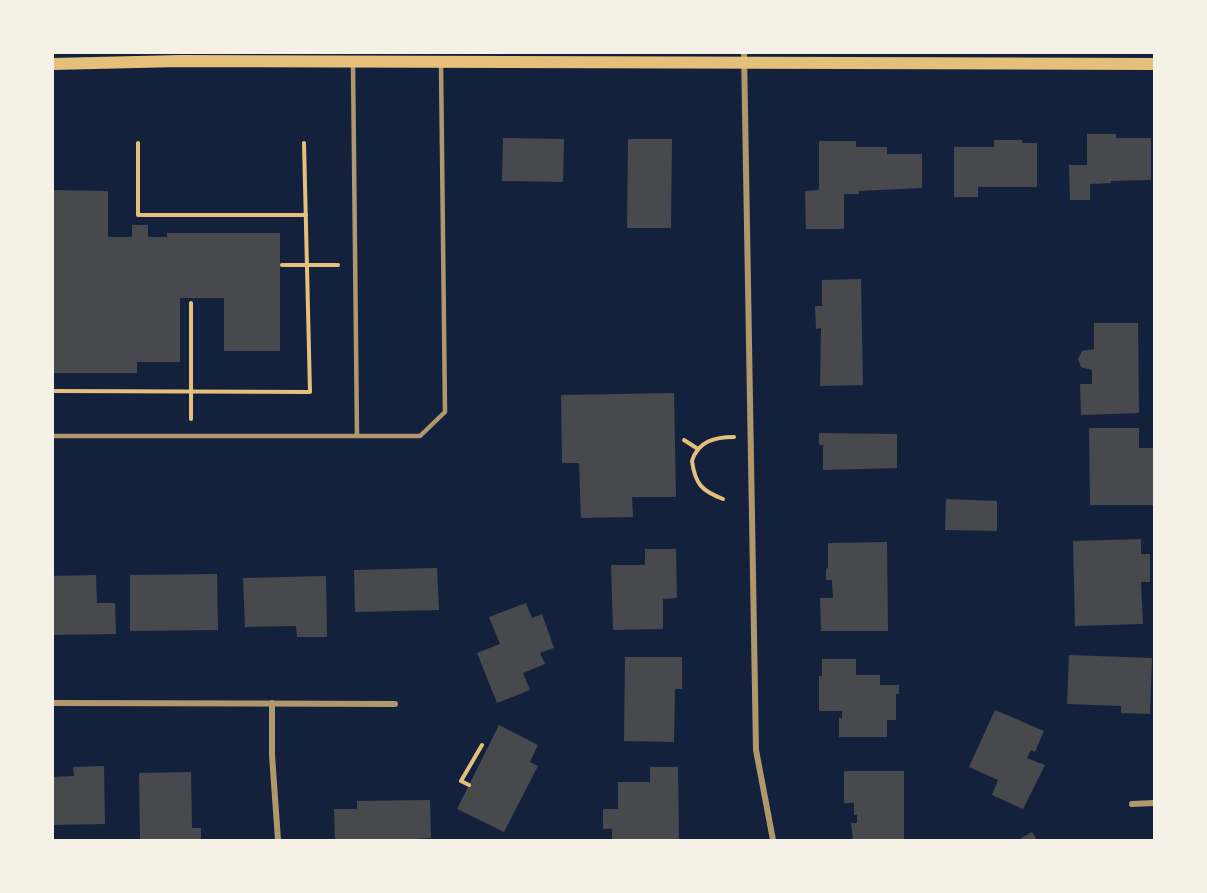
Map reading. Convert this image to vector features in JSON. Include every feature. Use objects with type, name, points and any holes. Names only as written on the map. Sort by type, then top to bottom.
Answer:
[{"type":"main road","points":[[52,64],[300,57],[353,62],[744,58],[1155,64]]},
{"type":"street","points":[[744,58],[756,750],[773,840]]},
{"type":"street","points":[[52,703],[395,704]]},
{"type":"street","points":[[272,703],[278,840]]},
{"type":"street","points":[[1131,804],[1155,803]]},
{"type":"lane","points":[[353,62],[357,436]]},
{"type":"lane","points":[[52,436],[420,436],[446,412],[441,62]]},
{"type":"path","points":[[138,143],[138,215],[306,215]]},
{"type":"path","points":[[52,391],[310,392],[304,143]]},
{"type":"path","points":[[282,265],[355,265]]},
{"type":"path","points":[[191,303],[191,436]]},
{"type":"path","points":[[723,499],[706,493],[697,481],[692,461],[698,449],[710,440],[722,437],[750,437]]},
{"type":"path","points":[[684,440],[698,449]]},
{"type":"path","points":[[469,785],[461,781],[482,745]]},
{"type":"building","points":[[1087,134],[1116,134],[1116,138],[1151,138],[1151,180],[1090,184],[1090,200],[1070,200],[1069,165],[1087,165]]},
{"type":"building","points":[[503,138],[564,139],[563,182],[502,181]]},
{"type":"building","points":[[628,139],[672,139],[671,228],[627,228]]},
{"type":"building","points":[[994,140],[1022,140],[1022,143],[1037,143],[1037,187],[978,187],[978,197],[954,197],[954,147],[994,147]]},
{"type":"building","points":[[819,141],[856,141],[856,147],[887,147],[887,154],[922,154],[922,188],[859,191],[859,194],[844,194],[844,229],[806,229],[805,191],[819,190]]},
{"type":"building","points":[[53,190],[108,191],[108,237],[132,237],[132,225],[148,225],[148,237],[167,237],[167,233],[280,233],[280,351],[224,351],[224,298],[180,298],[180,362],[137,362],[137,373],[52,373]]},
{"type":"building","points":[[861,279],[863,385],[820,386],[821,328],[816,329],[815,306],[822,306],[822,280]]},
{"type":"building","points":[[1094,323],[1138,323],[1139,413],[1081,415],[1080,384],[1092,384],[1092,370],[1081,367],[1078,359],[1082,351],[1094,349]]},
{"type":"building","points":[[674,393],[676,497],[632,497],[633,517],[581,518],[579,463],[562,463],[561,395]]},
{"type":"building","points":[[1089,428],[1139,428],[1139,448],[1153,448],[1154,505],[1090,505]]},
{"type":"building","points":[[819,433],[897,434],[897,468],[823,470],[823,445],[819,445]]},
{"type":"building","points":[[946,499],[997,501],[997,531],[945,530]]},
{"type":"building","points":[[1141,539],[1141,554],[1150,554],[1150,582],[1141,582],[1143,624],[1075,626],[1073,541]]},
{"type":"building","points":[[887,542],[888,631],[821,631],[820,598],[833,598],[832,580],[826,580],[828,543]]},
{"type":"building","points":[[645,549],[676,549],[677,598],[663,599],[663,629],[613,630],[611,565],[645,565]]},
{"type":"building","points":[[437,568],[439,610],[355,612],[354,570]]},
{"type":"building","points":[[217,574],[218,630],[130,631],[130,575]]},
{"type":"building","points":[[96,575],[97,603],[115,603],[116,634],[52,635],[52,576]]},
{"type":"building","points":[[326,576],[327,637],[297,637],[296,626],[245,627],[243,578]]},
{"type":"building","points":[[526,603],[532,618],[542,614],[554,648],[540,653],[545,664],[523,673],[530,690],[497,703],[477,653],[500,644],[489,617]]},
{"type":"building","points":[[1069,655],[1152,658],[1150,714],[1121,713],[1121,706],[1067,704]]},
{"type":"building","points":[[625,657],[682,657],[682,689],[675,689],[674,742],[624,741]]},
{"type":"building","points":[[822,659],[856,659],[856,675],[880,675],[880,685],[899,685],[899,694],[896,694],[896,720],[887,720],[887,737],[839,737],[839,718],[842,718],[842,711],[819,711],[819,676],[822,676]]},
{"type":"building","points":[[995,710],[1044,731],[1035,752],[1031,750],[1027,758],[1045,765],[1023,809],[992,795],[998,780],[969,767]]},
{"type":"building","points":[[499,725],[538,745],[530,762],[538,766],[504,832],[457,809]]},
{"type":"building","points":[[104,766],[105,824],[52,825],[52,777],[74,776],[73,767]]},
{"type":"building","points":[[650,767],[678,767],[679,840],[612,840],[612,829],[603,829],[603,809],[618,809],[618,782],[650,782]]},
{"type":"building","points":[[844,771],[904,771],[904,840],[853,840],[851,823],[857,823],[857,815],[854,815],[854,803],[844,803]]},
{"type":"building","points":[[191,772],[192,828],[201,828],[201,840],[140,840],[139,773]]},
{"type":"building","points":[[430,800],[431,838],[335,840],[334,809],[357,809],[357,801]]},
{"type":"building","points":[[1032,832],[1037,840],[1018,840]]}]
